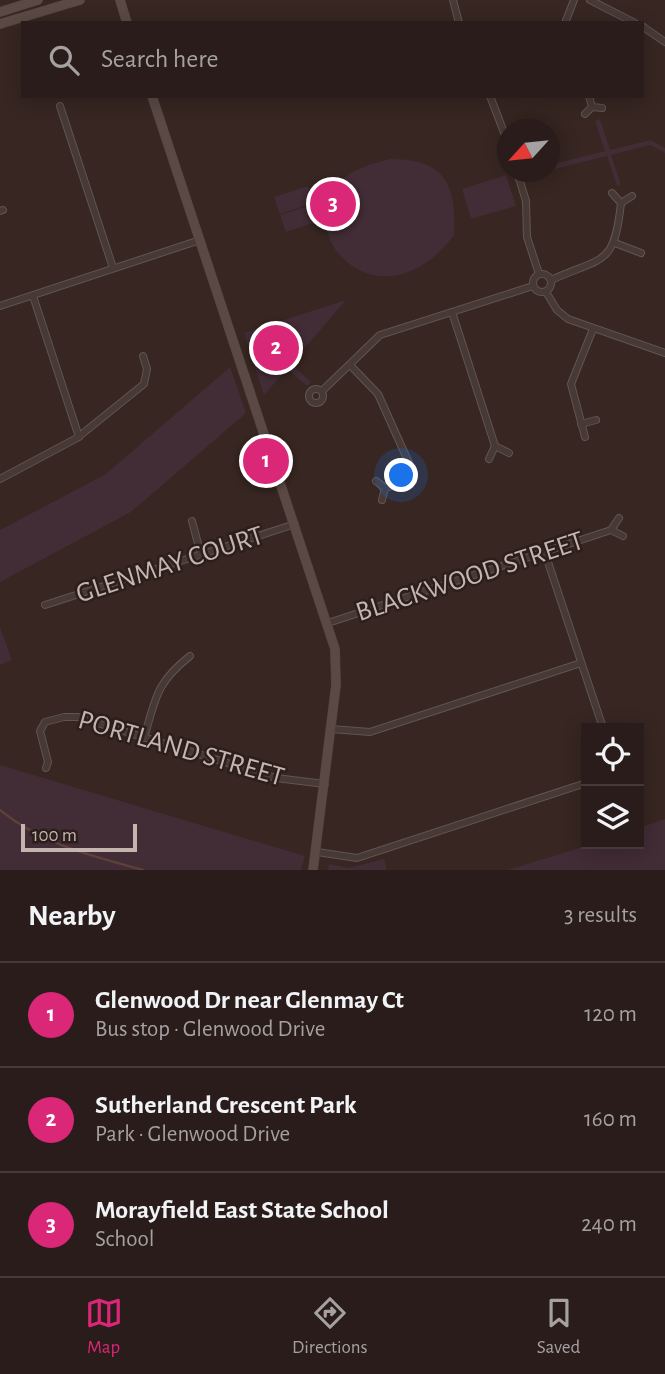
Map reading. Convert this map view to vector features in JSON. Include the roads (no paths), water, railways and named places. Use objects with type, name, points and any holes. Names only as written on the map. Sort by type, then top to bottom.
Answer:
[{"type":"street","points":[[0,12],[38,0]]},
{"type":"street","points":[[0,24],[80,0]]},
{"type":"street","points":[[120,0],[126,21]]},
{"type":"street","points":[[453,0],[458,21]]},
{"type":"street","points":[[566,21],[574,0]]},
{"type":"street","points":[[590,0],[631,21]]},
{"type":"street","points":[[644,27],[665,43]]},
{"type":"street","points":[[153,98],[328,623],[337,666],[313,870]]},
{"type":"street","points":[[491,98],[499,119]]},
{"type":"street","points":[[590,98],[592,107]]},
{"type":"street","points":[[60,106],[113,268]]},
{"type":"street","points":[[592,107],[602,108]]},
{"type":"street","points":[[585,114],[592,107]]},
{"type":"street","points":[[520,182],[526,201],[527,237],[539,274]]},
{"type":"street","points":[[612,193],[621,202]]},
{"type":"street","points":[[551,280],[605,256],[615,243],[621,202],[632,195]]},
{"type":"street","points":[[0,306],[200,240]]},
{"type":"street","points":[[615,243],[641,253]]},
{"type":"street","points":[[545,292],[551,286],[551,280],[545,274],[539,274],[533,280],[533,286],[540,292],[545,292],[561,315],[665,353]]},
{"type":"street","points":[[322,391],[380,335],[533,286]]},
{"type":"street","points":[[33,296],[79,437]]},
{"type":"street","points":[[452,312],[495,446],[489,459]]},
{"type":"street","points":[[585,437],[571,384],[593,328]]},
{"type":"street","points":[[0,479],[79,437],[144,384],[147,369],[143,356]]},
{"type":"street","points":[[349,365],[378,394],[409,463],[405,479],[385,488]]},
{"type":"street","points":[[581,424],[596,420]]},
{"type":"street","points":[[495,446],[509,453]]},
{"type":"street","points":[[376,481],[385,488]]},
{"type":"street","points":[[382,500],[385,488]]},
{"type":"street","name":"BLACKWOOD STREET","points":[[328,623],[611,530],[619,518]]},
{"type":"street","points":[[192,521],[201,555]]},
{"type":"street","name":"GLENMAY COURT","points":[[45,605],[295,524]]},
{"type":"street","name":"BLACKWOOD STREET","points":[[611,530],[623,536]]},
{"type":"street","points":[[545,553],[601,723]]},
{"type":"street","points":[[144,738],[156,696],[167,674],[191,656]]},
{"type":"street","points":[[331,729],[370,732],[582,663]]},
{"type":"street","name":"PORTLAND STREET","points":[[46,768],[48,762],[40,731],[45,722],[78,717],[276,778],[324,784]]},
{"type":"street","points":[[317,852],[357,858],[581,785]]},
{"type":"waterway","points":[[0,810],[32,832],[50,840],[86,854],[143,870]]},
{"type":"place","name":"Morayfield East State School","points":[[333,204]]},
{"type":"place","name":"Sutherland Crescent Park","points":[[276,348]]},
{"type":"place","name":"Glenwood Dr near Glenmay Ct","points":[[266,461]]}]
